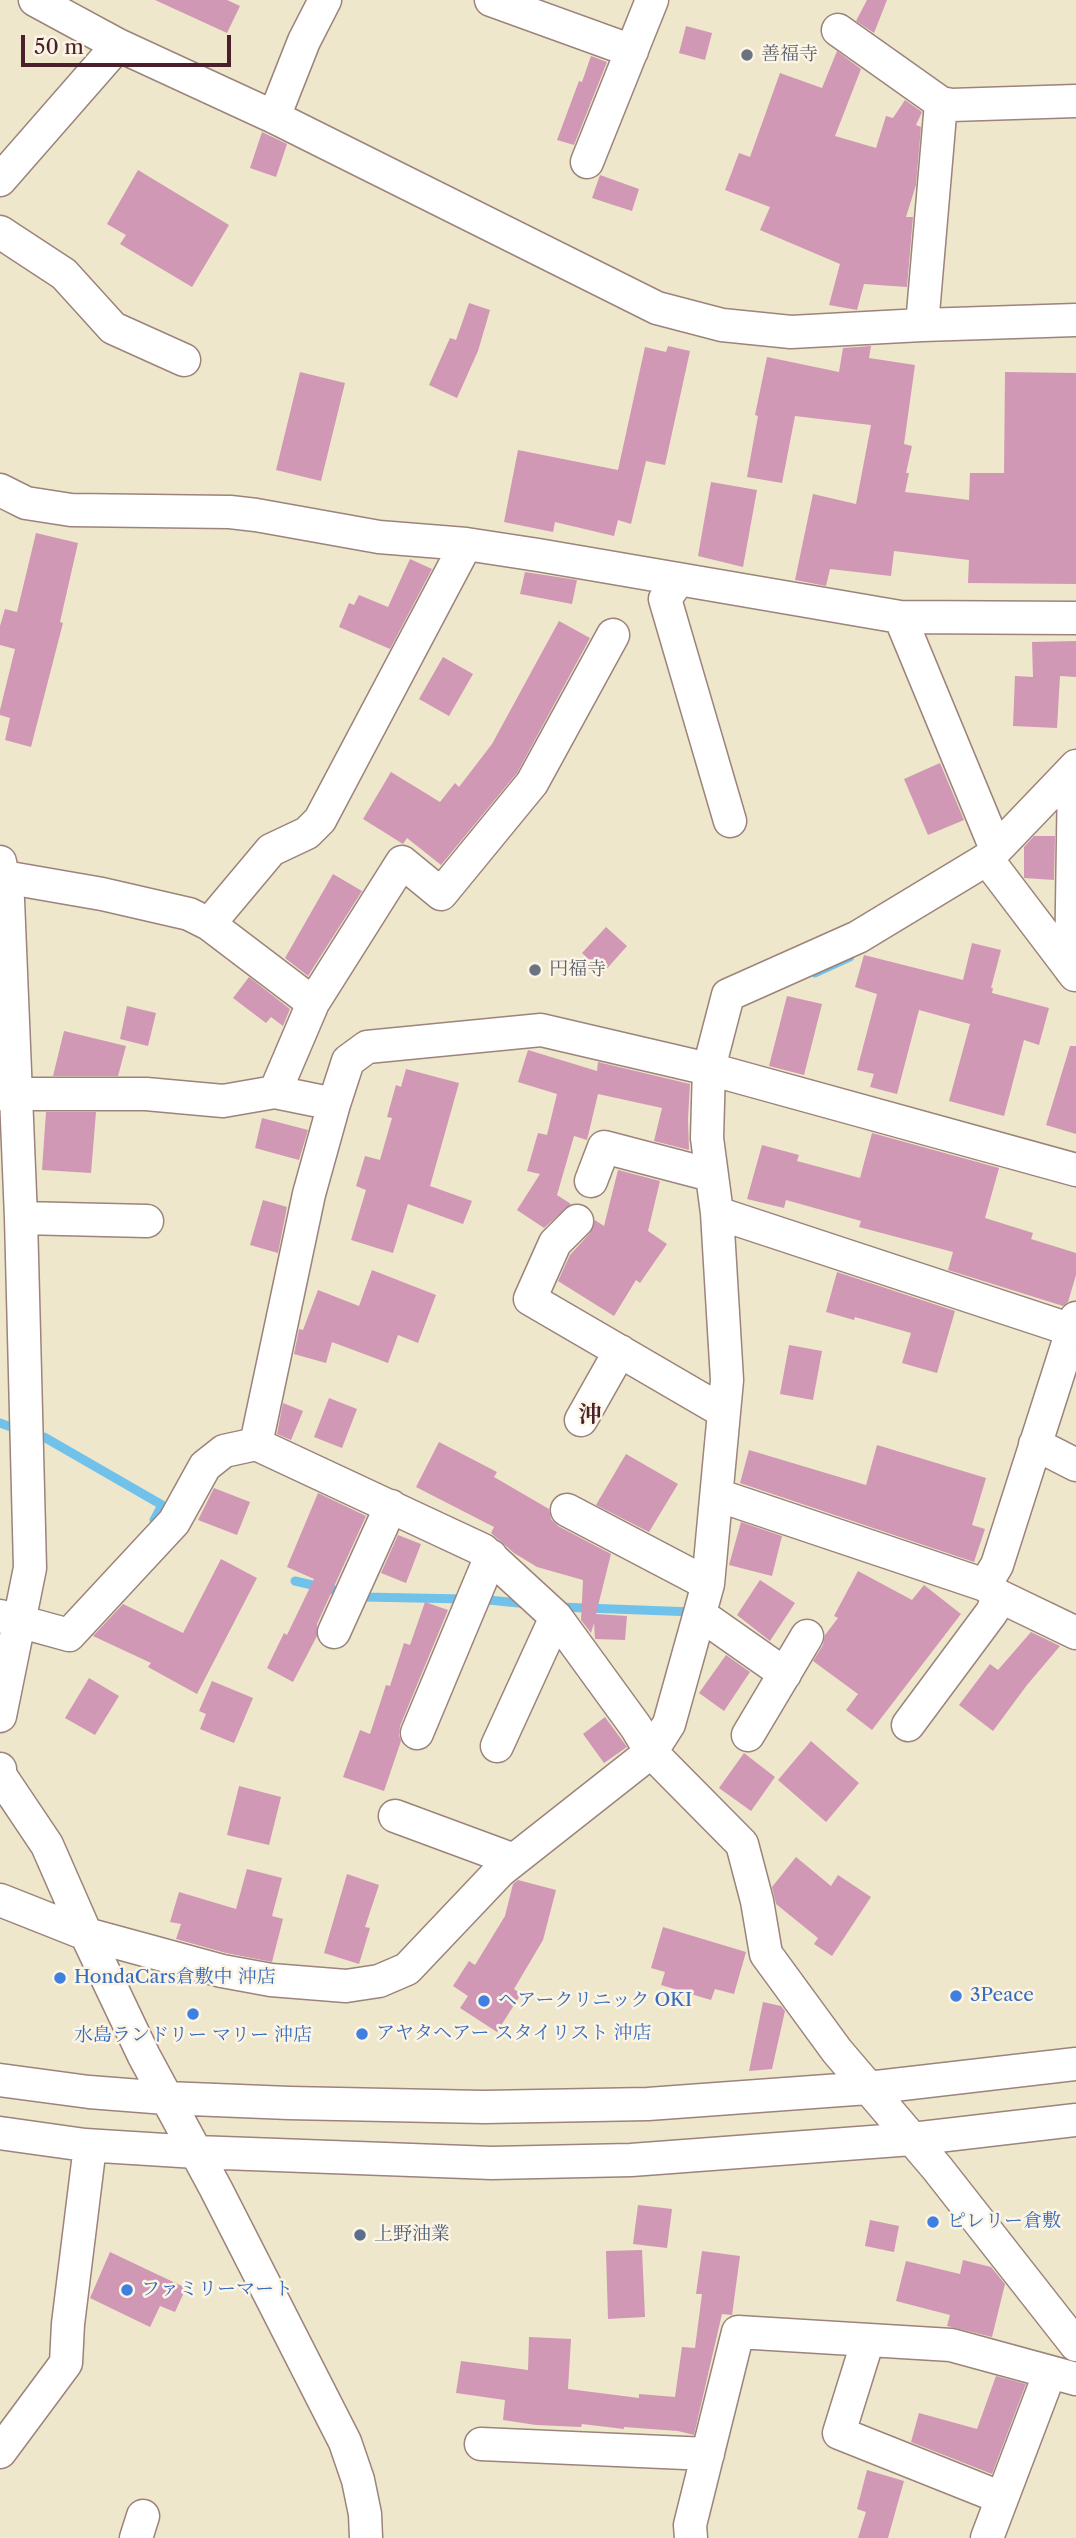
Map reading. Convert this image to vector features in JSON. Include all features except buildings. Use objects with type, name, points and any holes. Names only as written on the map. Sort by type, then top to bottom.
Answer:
[{"type":"street","points":[[35,0],[118,45],[277,111],[657,308],[722,325],[791,332],[923,317],[1076,320]]},
{"type":"street","points":[[277,111],[304,41],[325,0]]},
{"type":"street","points":[[491,0],[632,51]]},
{"type":"street","points":[[587,162],[652,0]]},
{"type":"street","points":[[838,30],[941,103],[951,105],[1076,101]]},
{"type":"street","points":[[5,164],[118,45]]},
{"type":"street","points":[[923,317],[941,103]]},
{"type":"street","points":[[0,232],[64,274],[113,328],[184,360]]},
{"type":"street","points":[[0,490],[26,503],[71,510],[230,512],[379,537],[466,544],[900,617],[1076,618]]},
{"type":"street","points":[[209,924],[271,850],[307,833],[320,820],[466,544]]},
{"type":"street","points":[[679,579],[665,599],[730,821]]},
{"type":"street","points":[[900,617],[991,854],[1073,973]]},
{"type":"street","points":[[275,1092],[313,1003],[402,862],[441,894],[532,783],[613,635]]},
{"type":"street","points":[[0,1900],[86,1934],[222,1971],[271,1980],[346,1986],[379,1981],[407,1969],[500,1871],[651,1752],[669,1724],[701,1615],[726,1499],[725,1215],[711,1175],[707,1138],[728,995],[858,937],[991,854],[1074,771]]},
{"type":"street","points":[[1073,973],[1074,771]]},
{"type":"street","points":[[0,1716],[10,1618],[30,1568],[21,1218],[8,1094],[8,900],[2,870],[189,914],[209,924],[313,1003]]},
{"type":"street","points":[[256,1444],[309,1194],[334,1104],[348,1061],[368,1046],[541,1030],[717,1071],[1076,1170]]},
{"type":"street","points":[[8,1094],[146,1094],[223,1101],[275,1092],[334,1104]]},
{"type":"street","points":[[591,1181],[604,1147],[711,1175]]},
{"type":"street","points":[[725,1215],[1074,1324],[997,1565],[992,1591],[992,1612],[908,1726]]},
{"type":"street","points":[[21,1218],[148,1221]]},
{"type":"street","points":[[577,1220],[555,1243],[530,1299],[724,1412]]},
{"type":"street","points":[[581,1420],[620,1351]]},
{"type":"street","points":[[10,1618],[69,1634],[174,1522],[205,1466],[224,1451],[256,1444],[483,1550],[548,1609],[636,1727],[651,1752],[742,1844],[757,1901],[766,1954],[837,2051],[912,2139],[1076,2345]]},
{"type":"street","points":[[1035,1444],[1076,1465]]},
{"type":"street","points":[[726,1499],[992,1591],[1076,1633]]},
{"type":"street","points":[[334,1632],[391,1506]]},
{"type":"street","points":[[567,1510],[708,1584]]},
{"type":"street","points":[[417,1733],[491,1556]]},
{"type":"street","points":[[497,1746],[548,1609]]},
{"type":"street","points":[[701,1615],[785,1674]]},
{"type":"street","points":[[748,1735],[807,1636]]},
{"type":"street","points":[[0,1769],[0,1775],[47,1844],[86,1934],[166,2098],[345,2442],[358,2480],[365,2514],[366,2538]]},
{"type":"street","points":[[395,1816],[514,1860]]},
{"type":"street","points":[[0,2080],[89,2092],[303,2104],[648,2104],[868,2088],[1076,2064]]},
{"type":"street","points":[[0,2133],[90,2146],[492,2163],[631,2160],[912,2139],[1076,2120]]},
{"type":"street","points":[[0,2452],[66,2363],[68,2324],[90,2146]]},
{"type":"street","points":[[691,2538],[690,2525],[738,2332],[951,2345],[1063,2375],[1002,2498],[987,2538]]},
{"type":"street","points":[[868,2340],[839,2433],[1002,2498]]},
{"type":"street","points":[[481,2445],[708,2454]]},
{"type":"waterway","points":[[815,973],[850,957]]},
{"type":"waterway","points":[[0,1423],[11,1427]]},
{"type":"waterway","points":[[44,1437],[162,1505],[154,1520],[158,1522]]},
{"type":"waterway","points":[[295,1581],[364,1597],[465,1599]]},
{"type":"waterway","points":[[479,1599],[528,1604]]},
{"type":"waterway","points":[[559,1607],[694,1612]]},
{"type":"place","name":"善福寺","points":[[747,55]]},
{"type":"place","name":"円福寺","points":[[535,970]]},
{"type":"place","name":"HondaCars倉敷中 沖店","points":[[60,1978]]},
{"type":"place","name":"3Peace","points":[[956,1996]]},
{"type":"place","name":"ヘアークリニック OKI","points":[[484,2001]]},
{"type":"place","name":"水島ランドリー マリー 沖店","points":[[193,2014]]},
{"type":"place","name":"アヤタヘアー スタイリスト 沖店","points":[[362,2034]]},
{"type":"place","name":"ピレリー倉敷","points":[[933,2222]]},
{"type":"place","name":"上野油業","points":[[360,2235]]},
{"type":"place","name":"ファミリーマート","points":[[127,2290]]},
{"type":"district","name":"沖","points":[[590,1415]]}]
